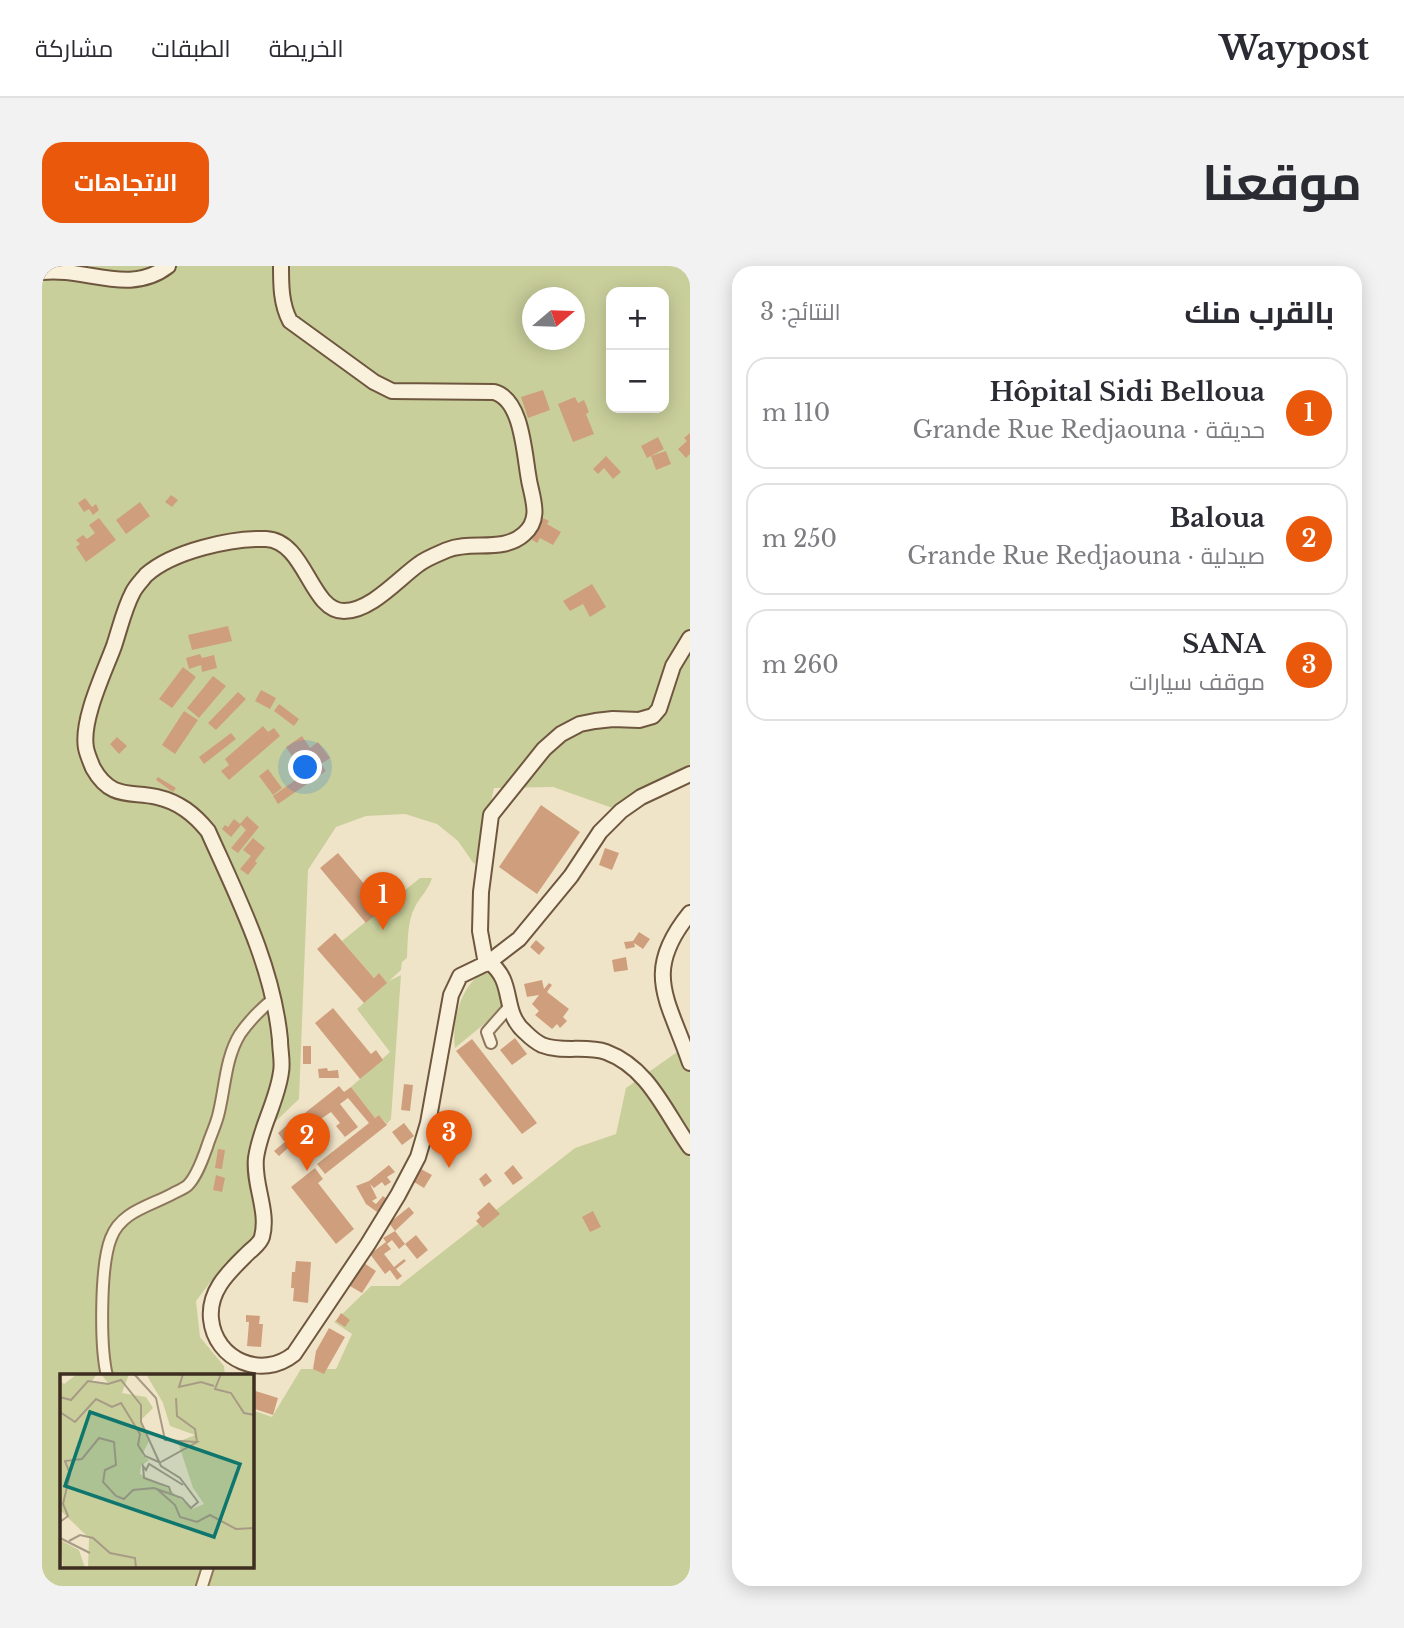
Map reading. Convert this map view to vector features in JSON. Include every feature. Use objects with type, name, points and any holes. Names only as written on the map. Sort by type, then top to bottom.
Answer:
[{"type":"street","points":[[42,272],[136,281],[169,266]]},
{"type":"street","points":[[281,266],[282,296],[290,321],[382,387],[401,392],[494,392],[508,398],[520,431],[536,506],[528,530],[511,542],[451,548],[420,564],[383,594],[346,612],[332,609],[299,561],[282,545],[272,540],[208,546],[187,553],[148,574],[134,590],[95,696],[86,747],[94,769],[117,792],[156,796],[183,806],[196,816],[208,831],[256,938],[278,1019],[282,1070],[259,1142],[256,1161],[264,1226],[261,1241],[227,1274],[211,1305],[211,1321],[215,1333],[233,1357],[244,1364],[263,1367],[286,1361],[300,1346],[398,1195],[418,1157],[428,1123],[455,983],[460,976],[488,963],[519,939],[571,877],[600,832],[621,811],[640,797],[690,774]]},
{"type":"street","points":[[690,638],[673,666],[659,709],[653,716],[639,720],[595,721],[580,724],[561,734],[544,749],[491,816],[481,892],[480,931],[488,963],[500,970],[519,1027],[541,1045],[604,1051],[634,1068],[643,1075],[690,1147]]},
{"type":"street","points":[[690,913],[672,938],[661,966],[664,995],[690,1063]]},
{"type":"street","points":[[107,1374],[103,1332],[106,1261],[110,1239],[118,1223],[133,1212],[188,1186],[204,1156],[218,1115],[224,1079],[239,1035],[259,1010],[273,999]]},
{"type":"street","points":[[491,1044],[488,1032],[510,1006]]},
{"type":"street","points":[[202,1586],[208,1568]]},
{"type":"green space","points":[[42,266],[690,266],[690,774],[621,811],[553,787],[494,788],[479,858],[474,864],[458,841],[437,824],[405,814],[366,816],[336,827],[308,870],[299,1099],[250,1146],[258,1238],[225,1263],[196,1301],[200,1337],[224,1366],[225,1374],[60,1374],[60,1568],[254,1568],[254,1411],[272,1417],[301,1369],[336,1369],[352,1334],[334,1322],[371,1286],[399,1286],[575,1148],[616,1134],[626,1088],[690,1043],[690,1586],[42,1586]]},
{"type":"green space","points":[[420,878],[432,878],[412,913],[407,958],[402,962],[401,970],[389,981],[401,975],[391,1119],[387,1124],[379,1115],[375,1118],[351,1087],[390,1052],[357,1009],[386,983],[379,974],[374,978],[342,941]]},
{"type":"green space","points":[[484,972],[496,980],[506,1006],[455,1048],[459,1005],[469,985]]},
{"type":"building","points":[[543,390],[550,410],[528,418],[521,397]]},
{"type":"building","points":[[575,397],[578,403],[584,400],[594,434],[573,442],[558,404]]},
{"type":"building","points":[[690,433],[690,454],[686,458],[678,449],[687,441],[684,438]]},
{"type":"building","points":[[658,437],[664,449],[647,458],[641,446]]},
{"type":"building","points":[[666,451],[671,464],[656,470],[651,456]]},
{"type":"building","points":[[606,456],[621,472],[613,479],[604,468],[598,474],[593,469]]},
{"type":"building","points":[[171,495],[178,500],[172,507],[165,502]]},
{"type":"building","points":[[85,498],[92,507],[96,504],[99,510],[93,515],[89,509],[84,512],[78,503]]},
{"type":"building","points":[[140,502],[150,516],[126,534],[116,520]]},
{"type":"building","points":[[99,518],[116,540],[86,562],[76,547],[80,544],[76,540],[83,535],[87,539],[95,533],[89,525]]},
{"type":"building","points":[[543,518],[549,521],[547,524],[561,532],[553,545],[540,538],[537,543],[531,539]]},
{"type":"building","points":[[592,584],[606,607],[590,617],[583,604],[570,611],[563,601]]},
{"type":"building","points":[[228,626],[232,641],[192,650],[188,635]]},
{"type":"building","points":[[200,654],[202,658],[214,655],[217,668],[202,672],[201,665],[189,669],[186,658]]},
{"type":"building","points":[[183,667],[196,677],[172,708],[159,699]]},
{"type":"building","points":[[213,676],[226,686],[199,718],[187,708]]},
{"type":"building","points":[[261,690],[276,698],[270,709],[255,701]]},
{"type":"building","points":[[238,692],[246,699],[216,730],[208,723]]},
{"type":"building","points":[[279,704],[299,719],[294,726],[274,711]]},
{"type":"building","points":[[184,711],[198,720],[175,754],[162,745]]},
{"type":"building","points":[[263,726],[268,732],[274,728],[280,736],[229,780],[221,771],[229,765],[225,759]]},
{"type":"building","points":[[231,733],[236,739],[204,764],[199,757]]},
{"type":"building","points":[[302,736],[310,748],[318,742],[330,758],[321,764],[326,771],[278,804],[273,796],[304,774],[286,747]]},
{"type":"building","points":[[117,737],[127,746],[119,754],[110,744]]},
{"type":"building","points":[[268,769],[282,788],[273,795],[259,776]]},
{"type":"building","points":[[158,777],[176,788],[173,792],[156,780]]},
{"type":"building","points":[[541,805],[580,832],[537,894],[499,867]]},
{"type":"building","points":[[247,816],[259,827],[238,853],[231,848],[246,830],[241,825],[231,837],[222,829],[225,825],[228,827],[234,819],[240,824]]},
{"type":"building","points":[[253,838],[265,848],[248,875],[240,869],[251,856],[243,850]]},
{"type":"building","points":[[605,848],[619,853],[612,870],[599,865]]},
{"type":"building","points":[[338,853],[376,898],[381,893],[389,903],[366,923],[320,868]]},
{"type":"building","points":[[639,932],[650,939],[643,949],[634,943],[635,947],[626,949],[624,942],[633,941]]},
{"type":"building","points":[[335,933],[374,978],[379,973],[387,983],[364,1003],[317,949]]},
{"type":"building","points":[[536,940],[545,948],[539,955],[530,947]]},
{"type":"building","points":[[626,957],[628,970],[614,972],[612,960]]},
{"type":"building","points":[[542,980],[544,989],[549,983],[552,985],[547,992],[569,1009],[563,1017],[567,1021],[560,1028],[557,1024],[552,1029],[535,1015],[539,1011],[532,1004],[539,995],[527,997],[524,984]]},
{"type":"building","points":[[333,1008],[371,1054],[376,1050],[383,1060],[360,1079],[315,1023]]},
{"type":"building","points":[[515,1038],[527,1054],[512,1065],[500,1050]]},
{"type":"building","points":[[472,1039],[537,1123],[522,1134],[456,1051]]},
{"type":"building","points":[[303,1046],[311,1046],[311,1064],[303,1064]]},
{"type":"building","points":[[327,1068],[328,1071],[338,1070],[339,1078],[319,1078],[318,1069]]},
{"type":"building","points":[[404,1084],[413,1085],[410,1111],[401,1110]]},
{"type":"building","points":[[339,1086],[344,1092],[351,1087],[375,1118],[379,1115],[387,1125],[325,1174],[317,1164],[369,1123],[348,1098],[340,1104],[358,1127],[345,1137],[336,1126],[340,1123],[331,1112],[315,1123],[328,1140],[318,1148],[296,1120]]},
{"type":"building","points":[[292,1121],[298,1129],[284,1141],[278,1133]]},
{"type":"building","points":[[404,1123],[414,1136],[402,1145],[392,1132]]},
{"type":"building","points":[[292,1136],[296,1141],[279,1156],[274,1151]]},
{"type":"building","points":[[218,1149],[225,1150],[222,1169],[215,1168]]},
{"type":"building","points":[[389,1165],[395,1172],[387,1177],[391,1182],[385,1186],[382,1182],[374,1188],[370,1184],[377,1198],[372,1201],[376,1204],[383,1196],[388,1200],[377,1212],[366,1204],[356,1186],[369,1181]]},
{"type":"building","points":[[513,1165],[523,1178],[513,1185],[504,1173]]},
{"type":"building","points":[[315,1168],[323,1179],[318,1183],[354,1229],[336,1244],[291,1187]]},
{"type":"building","points":[[421,1169],[432,1175],[424,1188],[414,1182]]},
{"type":"building","points":[[486,1173],[492,1181],[484,1187],[479,1179]]},
{"type":"building","points":[[216,1175],[225,1178],[222,1192],[213,1190]]},
{"type":"building","points":[[489,1202],[500,1214],[483,1228],[476,1221],[480,1217],[477,1213]]},
{"type":"building","points":[[409,1207],[414,1213],[395,1231],[389,1223]]},
{"type":"building","points":[[593,1211],[601,1227],[590,1232],[582,1217]]},
{"type":"building","points":[[395,1231],[405,1244],[399,1249],[392,1240],[387,1244],[391,1249],[384,1254],[394,1267],[404,1259],[406,1261],[396,1269],[402,1276],[397,1280],[390,1270],[385,1274],[370,1254],[386,1242],[383,1238]]},
{"type":"building","points":[[416,1235],[428,1250],[417,1259],[405,1244]]},
{"type":"building","points":[[296,1261],[311,1262],[308,1303],[293,1301],[292,1272],[295,1272]]},
{"type":"building","points":[[364,1263],[376,1271],[362,1293],[350,1286]]},
{"type":"building","points":[[341,1313],[350,1320],[345,1327],[336,1321]]},
{"type":"building","points":[[246,1315],[260,1316],[259,1324],[263,1324],[261,1347],[247,1346],[249,1322],[246,1322]]},
{"type":"building","points":[[329,1328],[345,1337],[324,1374],[313,1369],[316,1351]]},
{"type":"building","points":[[254,1391],[278,1398],[273,1415],[254,1409]]},
{"type":"place","name":"Hôpital Sidi Belloua","points":[[383,930]]},
{"type":"place","name":"SANA","points":[[449,1168]]},
{"type":"place","name":"Baloua","points":[[307,1171]]}]
